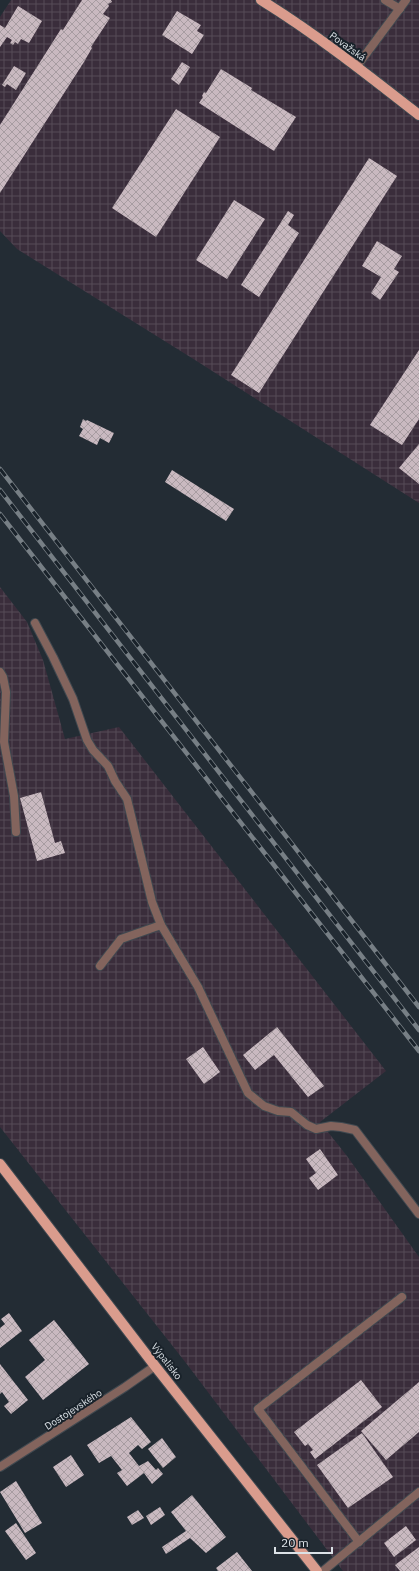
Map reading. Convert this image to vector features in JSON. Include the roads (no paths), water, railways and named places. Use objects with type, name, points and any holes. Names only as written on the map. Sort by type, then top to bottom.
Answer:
[{"type":"main road","name":"Považská","points":[[261,0],[357,66],[419,115]]},
{"type":"main road","name":"Výpalisko","points":[[0,1164],[155,1366],[317,1571]]},
{"type":"street","points":[[385,0],[400,9]]},
{"type":"street","points":[[357,66],[406,0]]},
{"type":"street","points":[[36,623],[54,657],[73,699],[88,740],[94,750],[108,766],[115,781],[127,799],[152,902],[161,925],[198,987],[248,1093],[264,1106],[278,1111],[291,1112],[307,1125],[316,1129],[331,1126],[355,1130],[419,1214]]},
{"type":"street","points":[[0,672],[3,677],[6,692],[3,706],[4,742],[14,796],[16,832]]},
{"type":"street","points":[[100,966],[121,938],[161,925]]},
{"type":"street","points":[[359,1542],[258,1409],[402,1297]]},
{"type":"street","name":"Dostojevského","points":[[0,1467],[125,1387],[155,1366]]},
{"type":"street","points":[[322,1571],[419,1492]]},
{"type":"railway","points":[[0,469],[419,1007]]},
{"type":"railway","points":[[0,490],[419,1030]]},
{"type":"railway","points":[[0,514],[419,1051]]}]
